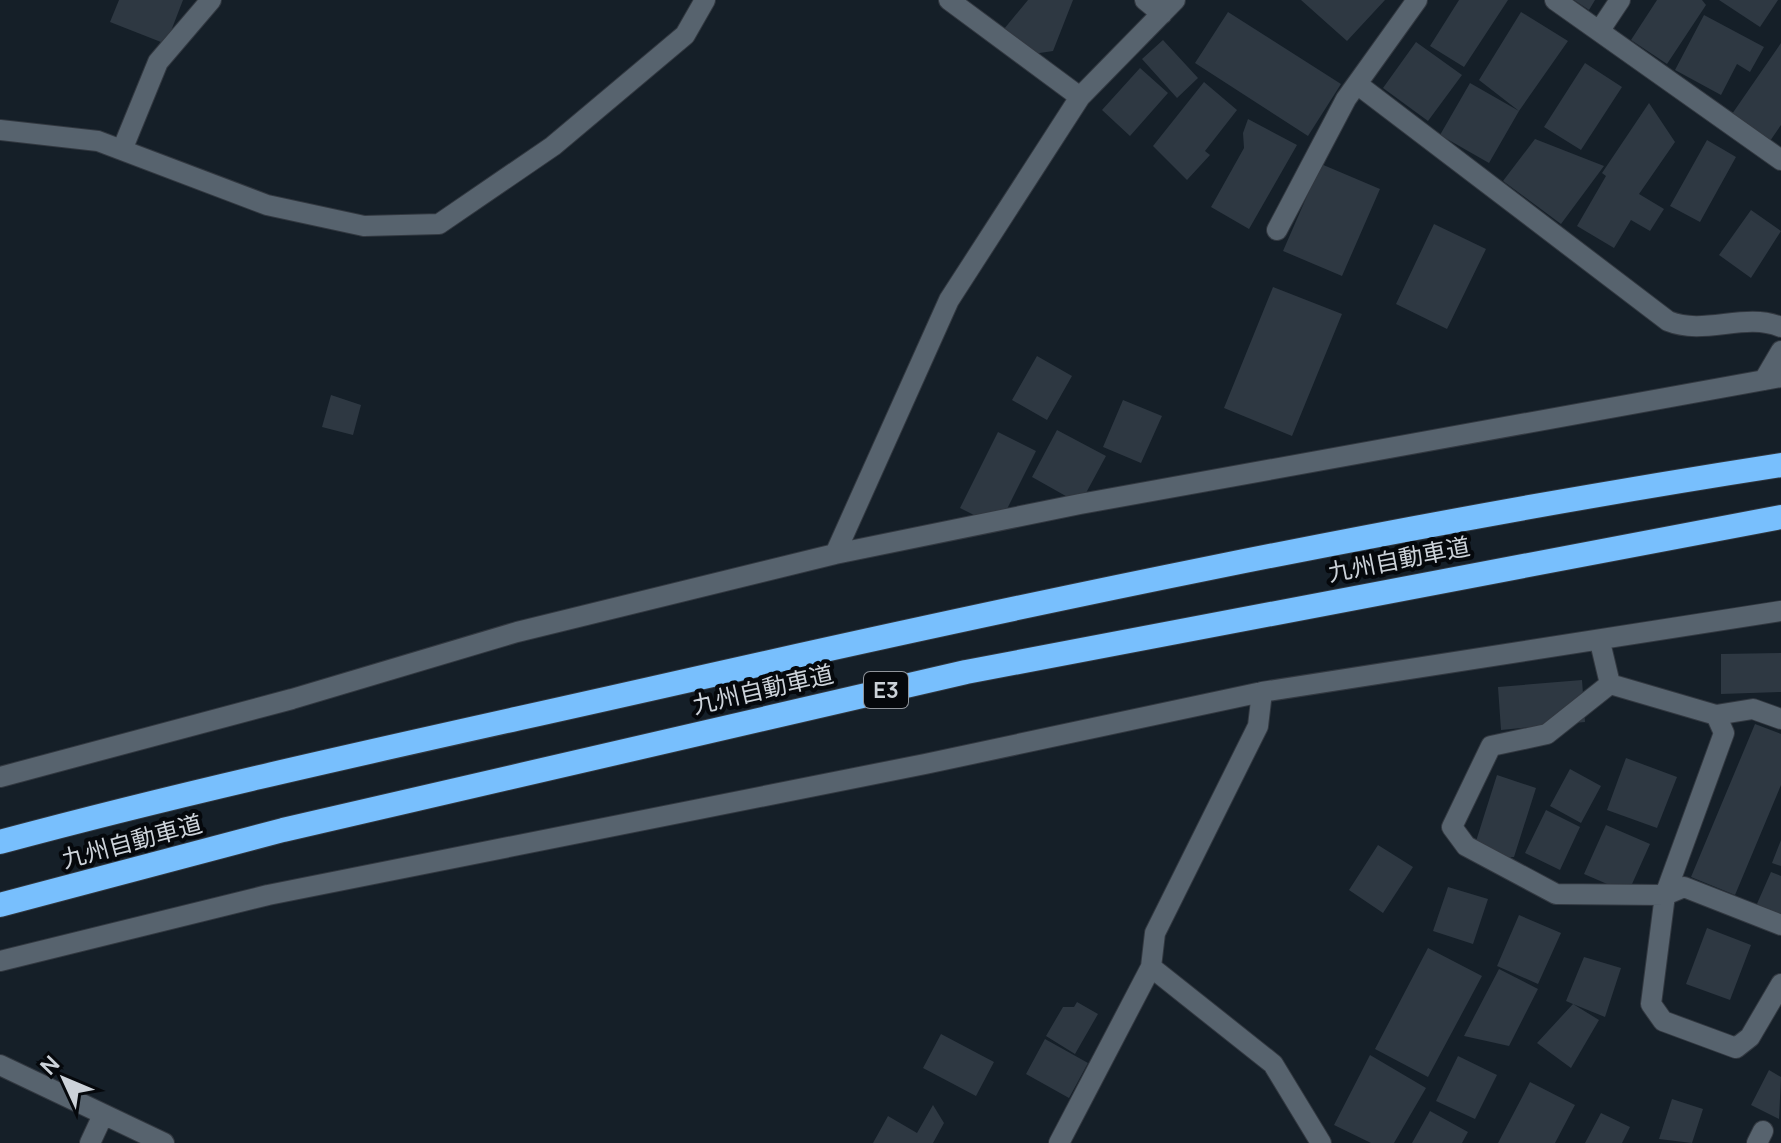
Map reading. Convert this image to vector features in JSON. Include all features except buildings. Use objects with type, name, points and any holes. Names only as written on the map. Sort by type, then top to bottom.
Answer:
[{"type":"highway","name":"九州自動車道","points":[[0,842],[493,724],[981,614],[1597,494],[1781,465]]},
{"type":"highway","name":"九州自動車道","points":[[0,905],[283,830],[966,672],[1781,517]]},
{"type":"street","points":[[122,150],[158,62],[211,0]]},
{"type":"street","points":[[0,130],[98,141],[267,205],[364,226],[439,224],[553,146],[685,35],[705,0]]},
{"type":"street","points":[[949,0],[1080,97]]},
{"type":"street","points":[[835,554],[949,300],[1080,97],[1168,7],[1145,0]]},
{"type":"street","points":[[1277,230],[1357,84],[1417,0]]},
{"type":"street","points":[[1555,0],[1781,160]]},
{"type":"street","points":[[1600,30],[1620,0]]},
{"type":"street","points":[[1357,84],[1668,321],[1689,327],[1755,321],[1781,327]]},
{"type":"street","points":[[0,777],[292,699],[517,632],[835,554],[1096,501],[1773,378],[1781,351]]},
{"type":"street","points":[[0,961],[268,895],[1262,692],[1600,642],[1781,611]]},
{"type":"street","points":[[1600,642],[1610,684]]},
{"type":"street","points":[[1610,684],[1716,715],[1753,709],[1781,719]]},
{"type":"street","points":[[1610,684],[1547,734],[1491,746],[1452,827],[1466,846],[1556,894],[1665,895],[1684,887],[1781,925]]},
{"type":"street","points":[[1059,1143],[1151,967],[1155,933],[1258,726],[1262,692]]},
{"type":"street","points":[[1716,715],[1724,733],[1665,895],[1651,1004],[1663,1021],[1736,1048],[1750,1037],[1781,984]]},
{"type":"street","points":[[1151,967],[1273,1064],[1321,1143]]},
{"type":"street","points":[[0,1065],[164,1143]]},
{"type":"street","points":[[90,1143],[103,1115]]}]
